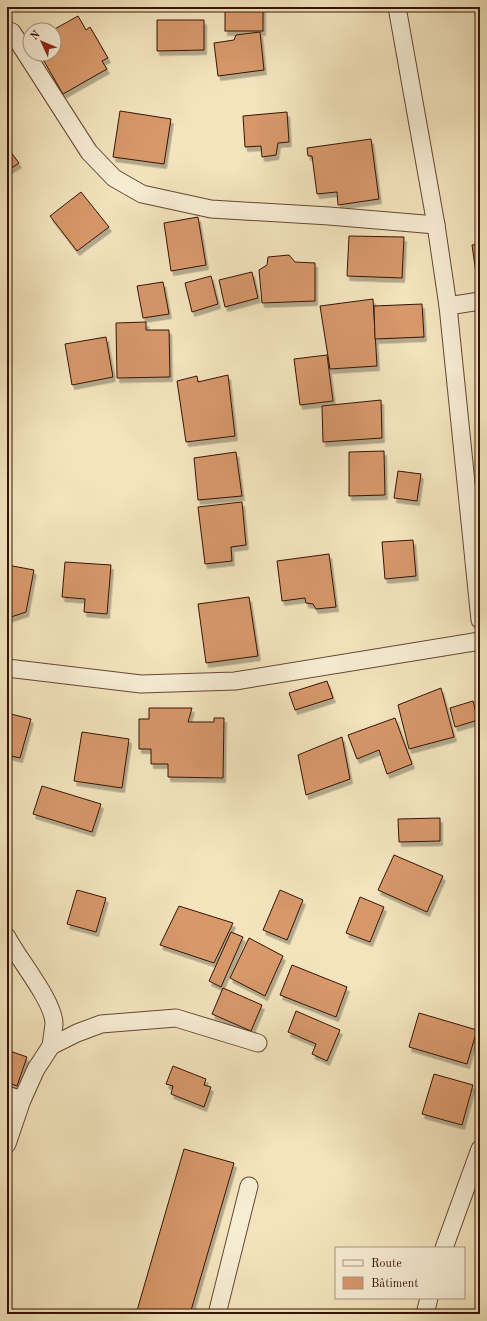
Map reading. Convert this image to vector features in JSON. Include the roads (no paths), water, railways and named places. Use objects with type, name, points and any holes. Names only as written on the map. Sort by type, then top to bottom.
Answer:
[{"type":"street","points":[[397,7],[436,225],[448,306],[480,620]]},
{"type":"street","points":[[7,30],[12,32],[89,152],[114,178],[142,194],[211,209],[329,216],[436,225]]},
{"type":"street","points":[[448,306],[480,301]]},
{"type":"street","points":[[7,668],[141,684],[235,682],[480,641]]},
{"type":"street","points":[[7,937],[50,1006],[54,1023],[51,1046],[14,1098],[7,1144]]},
{"type":"street","points":[[51,1046],[77,1033],[101,1024],[176,1018],[258,1043]]},
{"type":"street","points":[[444,1247],[480,1149]]},
{"type":"street","points":[[217,1314],[249,1186]]},
{"type":"street","points":[[425,1314],[429,1299]]}]
